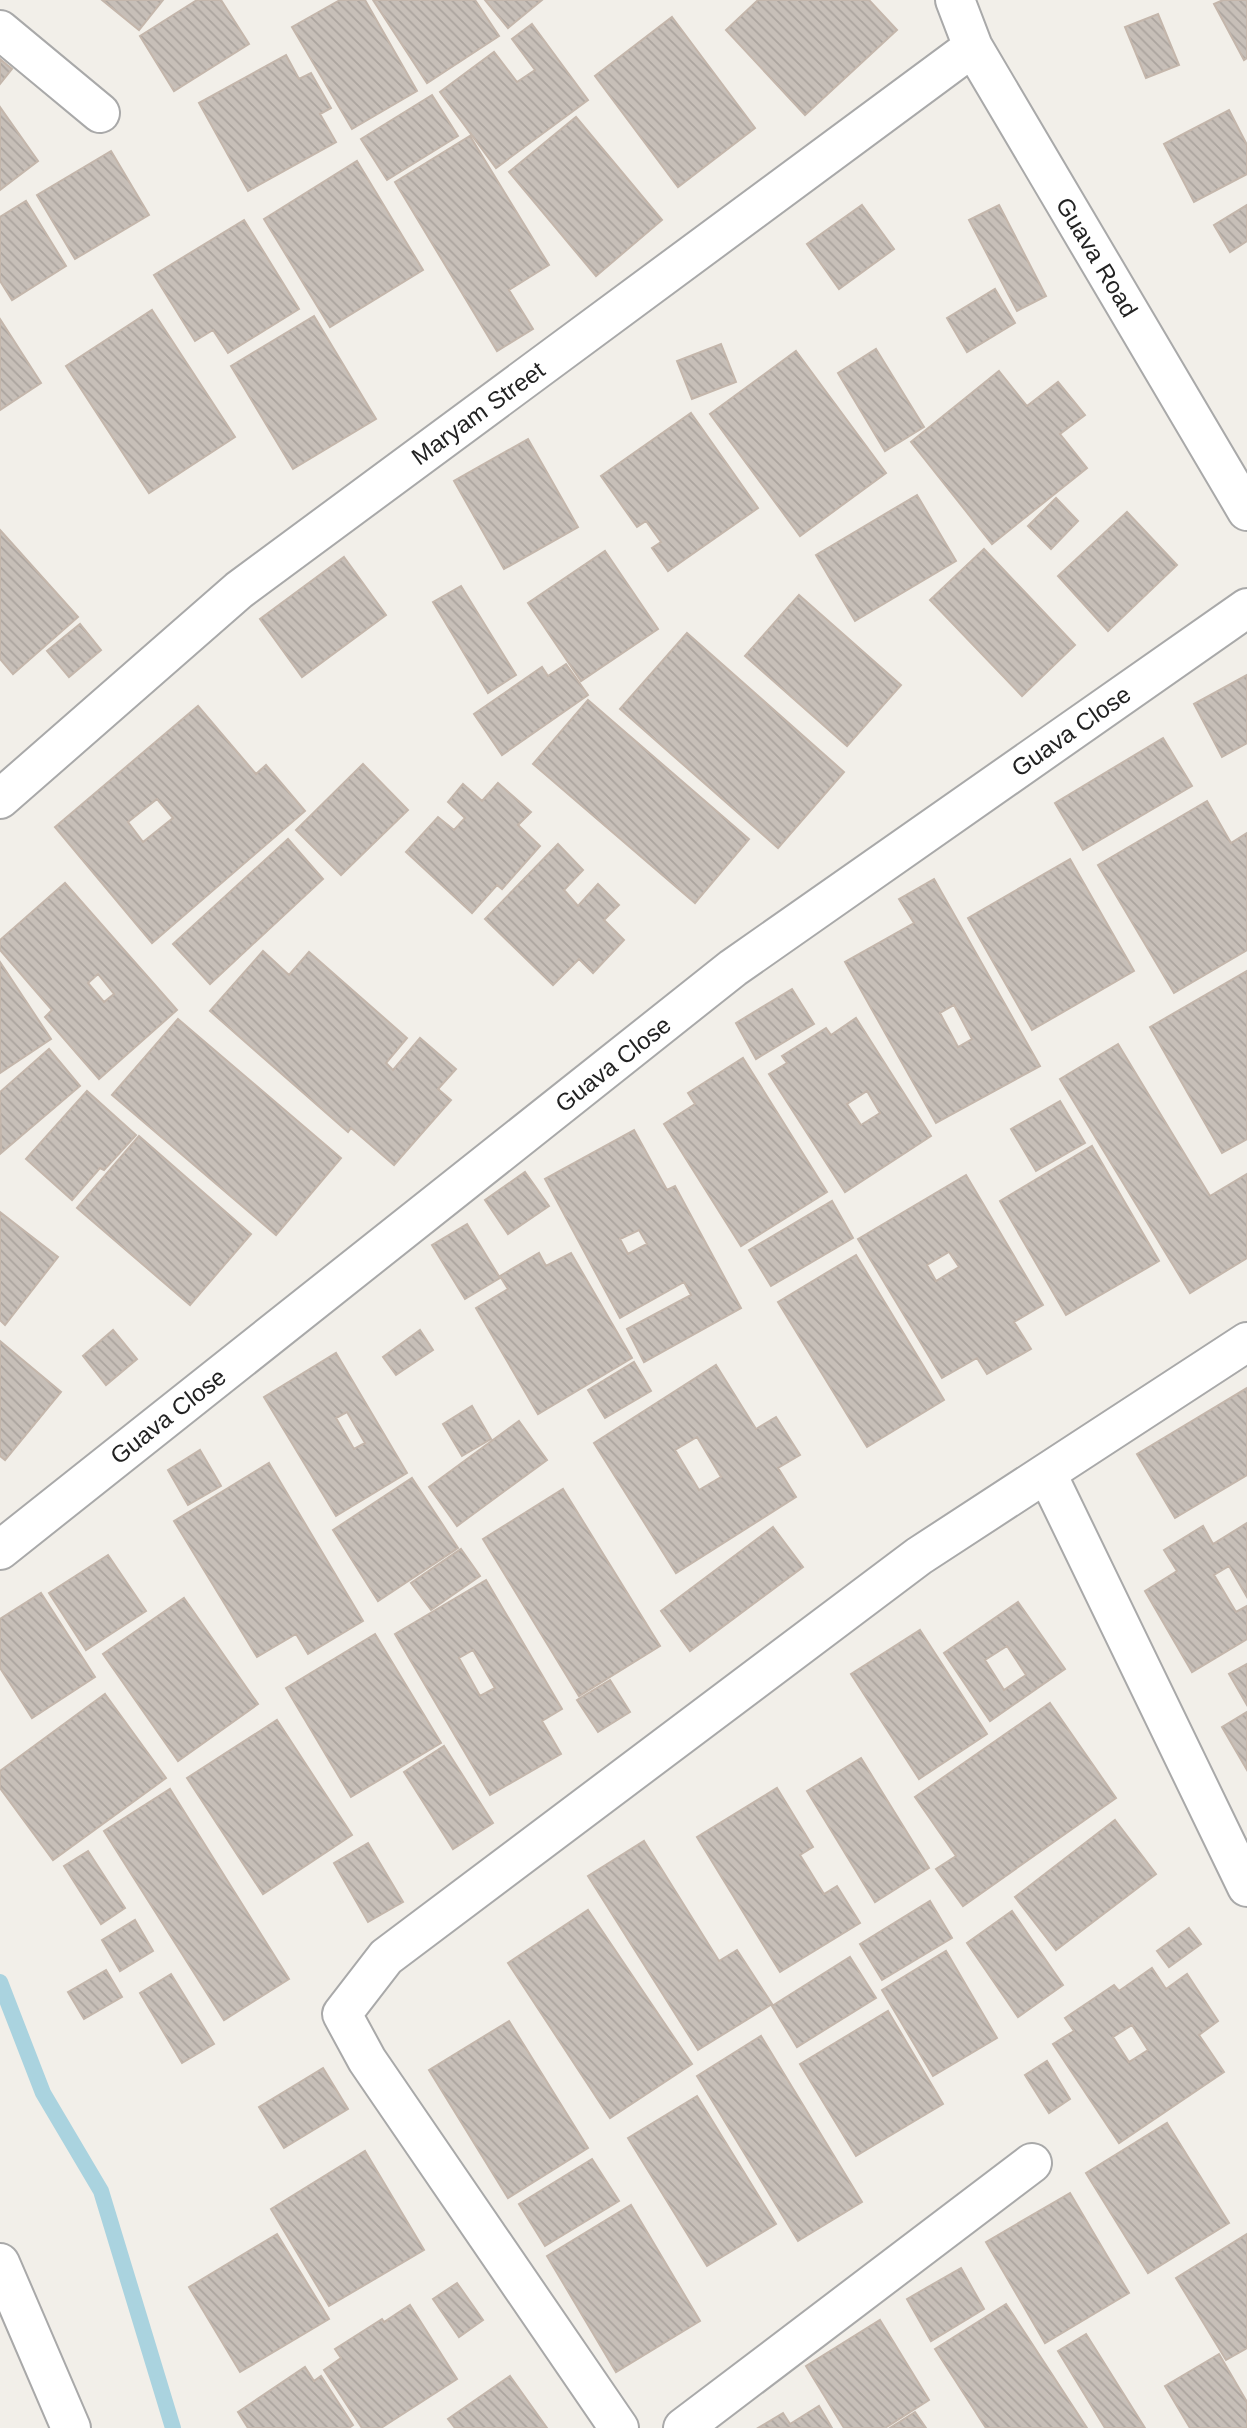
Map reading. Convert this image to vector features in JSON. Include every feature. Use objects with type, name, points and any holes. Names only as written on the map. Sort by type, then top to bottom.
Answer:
[{"type":"street","name":"Guava Road","points":[[955,0],[973,47],[1247,511]]},
{"type":"street","points":[[0,30],[100,113]]},
{"type":"street","name":"Maryam Street","points":[[4,789],[239,590],[973,47]]},
{"type":"street","name":"Guava Close","points":[[0,1550],[733,968],[1247,607]]},
{"type":"street","points":[[619,2428],[367,2060],[342,2014],[386,1957],[919,1556],[1247,1342]]},
{"type":"street","points":[[1047,1474],[1247,1887]]},
{"type":"street","points":[[683,2428],[1032,2163]]},
{"type":"street","points":[[0,2263],[71,2428]]},
{"type":"building","points":[[102,0],[163,0],[139,30]]},
{"type":"building","points":[[197,0],[221,0],[249,44],[174,91],[140,36]]},
{"type":"building","points":[[340,0],[365,0],[417,91],[352,129],[292,27]]},
{"type":"building","points":[[373,0],[475,0],[499,36],[427,83]]},
{"type":"building","points":[[485,0],[542,0],[508,28]]},
{"type":"building","points":[[758,0],[869,0],[897,30],[805,115],[726,30]]},
{"type":"building","points":[[1223,0],[1247,0],[1247,58],[1244,60],[1214,4]]},
{"type":"building","points":[[1158,14],[1179,65],[1146,78],[1125,27]]},
{"type":"building","points":[[672,17],[755,128],[678,187],[595,76]]},
{"type":"building","points":[[532,24],[588,100],[496,168],[440,92],[494,52],[517,82],[535,70],[512,39]]},
{"type":"building","points":[[286,55],[299,79],[311,73],[331,108],[320,114],[336,142],[248,191],[199,103]]},
{"type":"building","points":[[0,59],[12,69],[0,84]]},
{"type":"building","points":[[432,95],[458,136],[387,180],[361,139]]},
{"type":"building","points":[[0,107],[38,161],[0,190]]},
{"type":"building","points":[[1229,110],[1247,145],[1247,174],[1194,202],[1164,144]]},
{"type":"building","points":[[576,117],[662,220],[596,276],[509,172]]},
{"type":"building","points":[[470,136],[549,265],[509,290],[533,329],[497,351],[395,182]]},
{"type":"building","points":[[111,151],[149,215],[75,259],[37,195]]},
{"type":"building","points":[[357,161],[423,270],[330,327],[264,219]]},
{"type":"building","points":[[26,201],[66,266],[12,300],[0,281],[0,217]]},
{"type":"building","points":[[862,205],[894,249],[839,289],[807,244]]},
{"type":"building","points":[[999,205],[1046,296],[1017,311],[969,220]]},
{"type":"building","points":[[1247,205],[1247,241],[1230,252],[1214,225]]},
{"type":"building","points":[[244,220],[299,309],[228,353],[213,330],[195,341],[154,275]]},
{"type":"building","points":[[995,289],[1015,323],[967,352],[947,318]]},
{"type":"building","points":[[152,310],[235,437],[149,493],[66,366]]},
{"type":"building","points":[[314,316],[376,419],[293,469],[231,366]]},
{"type":"building","points":[[0,319],[41,383],[0,410]]},
{"type":"building","points":[[721,344],[736,382],[692,399],[677,361]]},
{"type":"building","points":[[876,349],[924,427],[885,451],[838,373]]},
{"type":"building","points":[[796,351],[886,473],[800,536],[710,414]]},
{"type":"building","points":[[999,371],[1027,406],[1058,382],[1085,415],[1060,434],[1087,468],[992,544],[911,442]]},
{"type":"building","points":[[691,413],[758,508],[668,571],[652,548],[661,542],[646,521],[637,527],[601,476]]},
{"type":"building","points":[[528,439],[578,527],[504,569],[454,481]]},
{"type":"building","points":[[917,495],[956,561],[855,621],[816,555]]},
{"type":"building","points":[[1056,498],[1078,521],[1051,549],[1028,526]]},
{"type":"building","points":[[1127,512],[1177,565],[1108,631],[1058,576]]},
{"type":"building","points":[[0,530],[78,617],[13,674],[0,659]]},
{"type":"building","points":[[984,549],[1075,645],[1022,696],[930,600]]},
{"type":"building","points":[[605,551],[658,629],[581,681],[528,603]]},
{"type":"building","points":[[344,557],[386,615],[302,677],[260,619]]},
{"type":"building","points":[[461,586],[516,675],[488,693],[433,602]]},
{"type":"building","points":[[799,595],[901,685],[847,746],[745,656]]},
{"type":"building","points":[[80,624],[101,650],[69,677],[47,651]]},
{"type":"building","points":[[687,633],[844,772],[778,848],[620,709]]},
{"type":"building","points":[[566,664],[588,695],[502,755],[474,714],[542,667],[548,676]]},
{"type":"building","points":[[1247,675],[1247,743],[1222,757],[1194,704]]},
{"type":"building","points":[[588,700],[749,839],[695,903],[533,764]]},
{"type":"building","points":[[198,706],[256,774],[266,765],[305,811],[152,943],[55,827]],"holes":[[[157,799],[173,818],[143,842],[128,822]]]},
{"type":"building","points":[[1163,738],[1192,786],[1083,850],[1055,803]]},
{"type":"building","points":[[363,764],[408,810],[341,875],[296,830]]},
{"type":"building","points":[[498,783],[531,812],[518,825],[540,846],[502,889],[497,885],[472,913],[406,852],[438,817],[454,830],[465,818],[448,802],[463,784],[482,801]]},
{"type":"building","points":[[1207,801],[1231,843],[1247,833],[1247,950],[1174,993],[1098,865]]},
{"type":"building","points":[[288,839],[323,879],[210,984],[173,944]]},
{"type":"building","points":[[558,844],[583,870],[564,890],[578,906],[598,884],[619,905],[604,920],[624,940],[593,973],[579,959],[553,985],[485,919]]},
{"type":"building","points":[[1070,859],[1134,971],[1032,1030],[968,918]]},
{"type":"building","points":[[934,879],[1040,1066],[936,1123],[845,962],[914,923],[899,899]],"holes":[[[954,1005],[972,1039],[958,1047],[940,1013]]]},
{"type":"building","points":[[65,883],[177,1010],[99,1079],[45,1017],[52,1010],[0,950],[0,940]],"holes":[[[98,974],[114,994],[104,1002],[88,983]]]},
{"type":"building","points":[[263,951],[289,975],[309,952],[407,1038],[386,1063],[393,1070],[420,1038],[456,1069],[438,1089],[451,1100],[394,1165],[351,1128],[348,1132],[210,1011]]},
{"type":"building","points":[[0,962],[51,1039],[0,1073]]},
{"type":"building","points":[[1247,971],[1247,1139],[1222,1153],[1150,1027]]},
{"type":"building","points":[[792,989],[814,1024],[756,1059],[736,1023]]},
{"type":"building","points":[[856,1018],[931,1136],[845,1192],[769,1074],[787,1063],[782,1056],[826,1028],[831,1035]],"holes":[[[867,1091],[880,1113],[861,1125],[847,1104]]]},
{"type":"building","points":[[178,1019],[341,1158],[276,1235],[112,1095]]},
{"type":"building","points":[[1118,1044],[1210,1196],[1247,1174],[1247,1258],[1190,1293],[1060,1079]]},
{"type":"building","points":[[49,1049],[80,1086],[1,1153],[0,1092]]},
{"type":"building","points":[[743,1058],[827,1192],[741,1246],[664,1124],[695,1104],[688,1093]]},
{"type":"building","points":[[87,1091],[136,1135],[104,1170],[100,1168],[72,1200],[26,1159]]},
{"type":"building","points":[[1060,1101],[1085,1143],[1036,1171],[1011,1129]]},
{"type":"building","points":[[634,1130],[667,1190],[675,1186],[741,1308],[644,1362],[627,1329],[691,1295],[684,1282],[620,1318],[545,1179]],"holes":[[[639,1230],[647,1244],[628,1254],[620,1239]]]},
{"type":"building","points":[[139,1136],[251,1234],[190,1305],[77,1208]]},
{"type":"building","points":[[1092,1146],[1159,1261],[1066,1315],[1000,1201]]},
{"type":"building","points":[[525,1172],[549,1206],[508,1234],[485,1200]]},
{"type":"building","points":[[966,1175],[1043,1305],[1014,1322],[1031,1349],[987,1374],[977,1358],[942,1378],[858,1239]],"holes":[[[949,1252],[959,1267],[936,1281],[927,1265]]]},
{"type":"building","points":[[832,1201],[853,1238],[771,1286],[749,1250]]},
{"type":"building","points":[[0,1212],[58,1257],[5,1325],[0,1320]]},
{"type":"building","points":[[467,1224],[500,1278],[465,1299],[432,1245]]},
{"type":"building","points":[[539,1253],[546,1266],[571,1253],[632,1358],[538,1414],[476,1308],[508,1289],[500,1276]]},
{"type":"building","points":[[856,1255],[944,1400],[867,1447],[778,1302]]},
{"type":"building","points":[[113,1330],[137,1359],[106,1385],[83,1356]]},
{"type":"building","points":[[420,1330],[433,1350],[396,1375],[383,1357]]},
{"type":"building","points":[[0,1341],[61,1392],[5,1460],[0,1456]]},
{"type":"building","points":[[336,1353],[407,1473],[336,1516],[264,1397]],"holes":[[[347,1412],[365,1443],[354,1449],[336,1418]]]},
{"type":"building","points":[[634,1362],[651,1391],[605,1418],[588,1390]]},
{"type":"building","points":[[716,1365],[756,1429],[776,1417],[800,1455],[778,1468],[796,1497],[676,1573],[594,1443]],"holes":[[[697,1437],[721,1477],[699,1490],[675,1450]]]},
{"type":"building","points":[[1247,1388],[1247,1475],[1175,1518],[1137,1454]]},
{"type":"building","points":[[472,1406],[491,1439],[462,1456],[443,1424]]},
{"type":"building","points":[[519,1421],[547,1460],[457,1526],[429,1487]]},
{"type":"building","points":[[200,1450],[221,1486],[188,1505],[168,1470]]},
{"type":"building","points":[[269,1463],[363,1621],[308,1654],[296,1634],[257,1657],[174,1521]]},
{"type":"building","points":[[412,1478],[458,1548],[378,1601],[333,1530]]},
{"type":"building","points":[[563,1489],[660,1646],[579,1696],[483,1539]]},
{"type":"building","points":[[1247,1523],[1247,1597],[1229,1566],[1214,1575],[1236,1612],[1247,1606],[1247,1639],[1192,1672],[1145,1591],[1177,1571],[1164,1550],[1203,1526],[1213,1544]]},
{"type":"building","points":[[773,1527],[803,1567],[690,1651],[661,1611]]},
{"type":"building","points":[[461,1549],[480,1576],[431,1610],[411,1583]]},
{"type":"building","points":[[108,1555],[146,1611],[86,1650],[49,1593]]},
{"type":"building","points":[[486,1580],[562,1709],[542,1721],[561,1754],[490,1795],[395,1634]],"holes":[[[473,1650],[495,1688],[480,1696],[459,1658]]]},
{"type":"building","points":[[41,1593],[95,1677],[32,1718],[0,1668],[0,1619]]},
{"type":"building","points":[[184,1598],[258,1704],[178,1761],[103,1654]]},
{"type":"building","points":[[1018,1602],[1065,1669],[990,1721],[944,1653]],"holes":[[[1007,1646],[1026,1675],[1004,1690],[985,1660]]]},
{"type":"building","points":[[920,1630],[987,1734],[919,1779],[851,1674]]},
{"type":"building","points":[[375,1634],[441,1743],[351,1797],[286,1688]]},
{"type":"building","points":[[1247,1664],[1247,1705],[1229,1674]]},
{"type":"building","points":[[610,1680],[630,1712],[598,1732],[577,1700]]},
{"type":"building","points":[[105,1694],[166,1778],[53,1860],[0,1788],[0,1771]]},
{"type":"building","points":[[1050,1703],[1116,1798],[963,1906],[936,1869],[956,1856],[915,1797]]},
{"type":"building","points":[[1247,1712],[1247,1770],[1222,1727]]},
{"type":"building","points":[[277,1720],[352,1835],[263,1894],[187,1778]]},
{"type":"building","points":[[444,1746],[493,1823],[453,1849],[404,1772]]},
{"type":"building","points":[[861,1758],[929,1868],[875,1902],[807,1791]]},
{"type":"building","points":[[777,1788],[813,1847],[800,1855],[824,1894],[837,1886],[860,1923],[780,1972],[697,1837]]},
{"type":"building","points":[[170,1789],[289,1979],[224,2020],[104,1831]]},
{"type":"building","points":[[1115,1820],[1156,1874],[1056,1950],[1015,1897]]},
{"type":"building","points":[[644,1841],[719,1961],[737,1950],[772,2004],[698,2050],[588,1876]]},
{"type":"building","points":[[368,1843],[403,1902],[368,1922],[334,1863]]},
{"type":"building","points":[[88,1851],[125,1908],[101,1924],[64,1866]]},
{"type":"building","points":[[930,1901],[952,1938],[882,1980],[860,1944]]},
{"type":"building","points":[[588,1910],[692,2064],[610,2118],[508,1963]]},
{"type":"building","points":[[1012,1911],[1063,1985],[1018,2017],[967,1943]]},
{"type":"building","points":[[135,1920],[153,1951],[120,1971],[102,1940]]},
{"type":"building","points":[[1189,1928],[1201,1944],[1169,1967],[1157,1951]]},
{"type":"building","points":[[946,1951],[997,2038],[933,2076],[882,1990]]},
{"type":"building","points":[[850,1957],[876,1998],[797,2047],[772,2006]]},
{"type":"building","points":[[1152,1968],[1166,1989],[1187,1974],[1218,2021],[1199,2035],[1224,2072],[1119,2143],[1053,2044],[1074,2031],[1065,2018],[1114,1985],[1119,1991]],"holes":[[[1132,2025],[1148,2050],[1129,2062],[1113,2037]]]},
{"type":"building","points":[[106,1970],[122,1997],[84,2019],[68,1992]]},
{"type":"building","points":[[171,1974],[214,2044],[182,2063],[140,1993]]},
{"type":"building","points":[[888,2011],[943,2104],[856,2156],[800,2064]]},
{"type":"building","points":[[509,2021],[588,2148],[508,2198],[429,2070]]},
{"type":"building","points":[[761,2036],[862,2202],[798,2241],[697,2076]]},
{"type":"building","points":[[1047,2061],[1070,2099],[1049,2113],[1025,2075]]},
{"type":"building","points":[[323,2068],[348,2109],[284,2148],[259,2107]]},
{"type":"building","points":[[697,2096],[776,2224],[707,2266],[628,2138]]},
{"type":"building","points":[[1167,2123],[1229,2223],[1148,2273],[1086,2173]]},
{"type":"building","points":[[365,2151],[424,2250],[329,2306],[271,2209]]},
{"type":"building","points":[[592,2159],[619,2201],[545,2246],[519,2204]]},
{"type":"building","points":[[1070,2193],[1129,2293],[1045,2343],[986,2242]]},
{"type":"building","points":[[631,2205],[700,2321],[616,2372],[547,2256]]},
{"type":"building","points":[[277,2234],[329,2319],[240,2372],[189,2287]]},
{"type":"building","points":[[1247,2234],[1247,2348],[1226,2360],[1176,2278]]},
{"type":"building","points":[[961,2268],[984,2309],[931,2341],[907,2299]]},
{"type":"building","points":[[457,2283],[483,2320],[459,2337],[433,2299]]},
{"type":"building","points":[[1006,2304],[1087,2428],[986,2428],[935,2349]]},
{"type":"building","points":[[410,2305],[457,2379],[381,2428],[362,2428],[324,2370],[341,2358],[335,2349]]},
{"type":"building","points":[[880,2320],[929,2400],[885,2428],[844,2428],[806,2366]]},
{"type":"building","points":[[1086,2334],[1145,2428],[1105,2428],[1058,2351]]},
{"type":"building","points":[[1219,2354],[1247,2402],[1247,2428],[1190,2428],[1165,2386]]},
{"type":"building","points":[[305,2367],[314,2381],[321,2376],[353,2425],[349,2428],[248,2428],[238,2412]]},
{"type":"building","points":[[510,2376],[547,2428],[455,2428],[448,2419]]},
{"type":"building","points":[[819,2406],[832,2428],[758,2428],[783,2413],[790,2424]]},
{"type":"building","points":[[915,2412],[926,2428],[890,2428]]},
{"type":"waterway","points":[[0,1982],[43,2093],[101,2191],[173,2428]]}]
